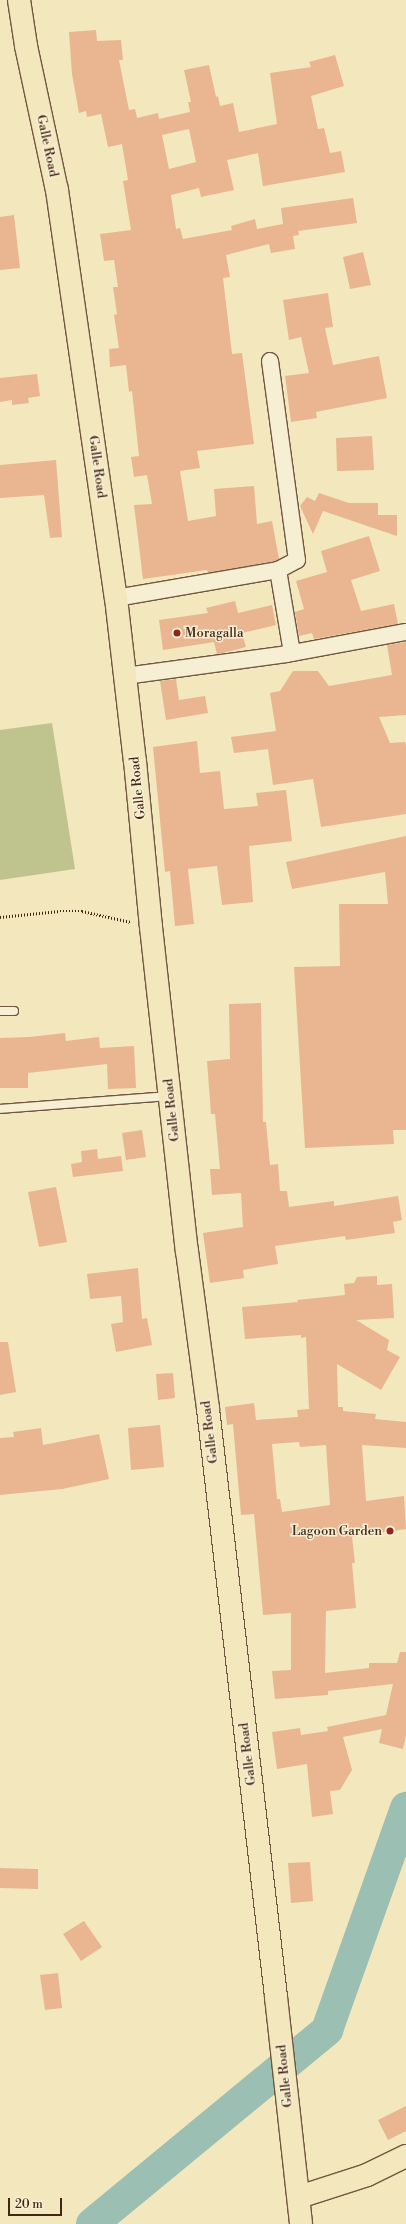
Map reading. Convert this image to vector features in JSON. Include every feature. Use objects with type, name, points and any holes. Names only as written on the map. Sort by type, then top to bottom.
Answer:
[{"type":"main road","name":"Galle Road","points":[[19,0],[26,46],[57,190],[116,598],[135,761],[151,927],[171,1096],[187,1251],[208,1409],[301,2224]]},
{"type":"main road","points":[[298,2198],[367,2175],[406,2156]]},
{"type":"street","points":[[116,598],[278,570],[297,560],[270,361]]},
{"type":"street","points":[[278,570],[292,652]]},
{"type":"street","points":[[125,676],[292,652],[406,632]]},
{"type":"lane","points":[[0,1012],[14,1011]]},
{"type":"lane","points":[[0,1109],[171,1096]]},
{"type":"path","points":[[0,917],[60,911],[82,911],[151,927]]},
{"type":"green space","points":[[52,723],[75,869],[0,880],[0,730]]},
{"type":"building","points":[[96,30],[97,41],[121,40],[123,60],[119,60],[129,110],[135,109],[137,118],[158,113],[159,119],[190,112],[188,102],[191,102],[184,70],[209,65],[216,97],[218,96],[220,106],[233,103],[239,132],[277,124],[270,73],[311,67],[309,62],[335,55],[344,86],[311,96],[318,129],[324,128],[330,153],[341,151],[345,172],[263,186],[258,153],[227,160],[234,190],[201,197],[199,188],[171,195],[176,229],[180,228],[183,239],[232,230],[231,226],[255,219],[257,229],[283,224],[281,208],[353,198],[357,223],[298,231],[299,235],[293,236],[295,249],[271,253],[269,244],[226,255],[230,277],[223,278],[232,354],[242,353],[254,444],[197,451],[200,468],[180,471],[188,521],[216,516],[214,489],[254,486],[257,524],[272,521],[279,559],[275,561],[208,573],[207,570],[143,579],[134,505],[152,504],[147,475],[134,477],[131,457],[139,456],[132,391],[129,392],[126,365],[110,367],[109,349],[119,348],[114,315],[117,314],[113,287],[118,287],[114,260],[104,261],[100,234],[131,230],[123,181],[128,180],[122,144],[108,147],[101,114],[87,117],[86,111],[79,113],[72,74],[69,32]],"holes":[[[189,129],[196,162],[169,169],[162,135]]]},
{"type":"building","points":[[14,215],[20,268],[0,270],[0,217]]},
{"type":"building","points":[[363,252],[371,285],[350,289],[343,257]]},
{"type":"building","points":[[328,293],[333,327],[325,328],[333,365],[379,356],[387,398],[316,412],[317,418],[291,422],[285,376],[309,373],[301,337],[289,340],[283,300]]},
{"type":"building","points":[[37,374],[40,396],[28,398],[29,403],[12,405],[12,400],[0,402],[0,378]]},
{"type":"building","points":[[372,436],[374,470],[337,471],[336,438]]},
{"type":"building","points":[[56,460],[62,537],[50,538],[44,495],[0,498],[0,465]]},
{"type":"building","points":[[319,493],[349,503],[378,503],[378,515],[397,515],[397,536],[323,511],[313,534],[300,506],[307,497],[315,501]]},
{"type":"building","points":[[369,536],[380,571],[351,580],[361,611],[394,604],[398,624],[314,639],[312,633],[299,636],[295,612],[304,609],[296,581],[327,572],[321,551]]},
{"type":"building","points":[[235,601],[238,613],[272,605],[276,625],[242,633],[246,647],[219,654],[217,654],[214,642],[163,650],[159,620],[208,613],[206,608]]},
{"type":"building","points":[[406,642],[406,715],[379,717],[390,743],[405,742],[406,745],[406,814],[321,827],[313,779],[273,785],[268,749],[234,753],[231,737],[276,731],[270,693],[280,691],[293,671],[318,671],[329,686],[392,675],[387,645]]},
{"type":"building","points":[[176,679],[179,700],[205,696],[208,713],[166,720],[160,681]]},
{"type":"building","points":[[197,741],[200,773],[220,771],[224,809],[258,806],[256,793],[286,790],[292,841],[249,846],[253,902],[222,905],[217,866],[188,869],[194,924],[175,926],[170,871],[165,872],[153,747]]},
{"type":"building","points":[[406,836],[406,1130],[393,1130],[394,1144],[305,1148],[294,967],[340,966],[339,904],[388,904],[385,872],[292,889],[286,862]]},
{"type":"building","points":[[261,1003],[263,1122],[266,1122],[270,1165],[278,1164],[280,1191],[287,1191],[289,1207],[334,1201],[334,1206],[398,1196],[402,1220],[393,1222],[395,1233],[346,1240],[345,1236],[275,1246],[278,1264],[243,1270],[244,1278],[210,1283],[203,1233],[243,1227],[241,1193],[212,1195],[210,1169],[220,1169],[215,1114],[211,1114],[207,1061],[230,1059],[229,1004]]},
{"type":"building","points":[[65,1033],[66,1041],[99,1037],[100,1048],[134,1046],[136,1088],[108,1089],[107,1064],[28,1073],[28,1088],[0,1088],[0,1038],[29,1037]]},
{"type":"building","points":[[142,1130],[146,1157],[126,1160],[122,1133]]},
{"type":"building","points":[[97,1149],[98,1159],[121,1156],[123,1171],[73,1177],[71,1164],[82,1162],[81,1151]]},
{"type":"building","points":[[56,1187],[67,1242],[39,1247],[28,1192]]},
{"type":"building","points":[[138,1268],[142,1319],[147,1318],[152,1345],[116,1352],[111,1324],[123,1322],[121,1296],[90,1299],[87,1274]]},
{"type":"building","points":[[377,1276],[377,1285],[392,1284],[394,1318],[356,1320],[389,1340],[387,1350],[400,1357],[381,1390],[337,1364],[338,1407],[343,1407],[343,1411],[376,1414],[375,1419],[406,1422],[406,1448],[362,1445],[366,1501],[404,1496],[406,1529],[352,1537],[355,1563],[352,1563],[356,1608],[326,1611],[325,1673],[369,1668],[369,1663],[397,1663],[400,1652],[406,1652],[406,1735],[403,1749],[379,1743],[382,1729],[343,1737],[352,1770],[340,1790],[330,1791],[333,1814],[312,1817],[307,1764],[277,1769],[272,1732],[300,1728],[301,1735],[328,1731],[327,1727],[386,1715],[393,1684],[328,1691],[328,1695],[275,1699],[272,1671],[291,1670],[291,1613],[263,1615],[254,1514],[241,1515],[233,1424],[227,1425],[225,1407],[254,1403],[256,1420],[298,1417],[297,1410],[309,1409],[306,1337],[301,1338],[301,1335],[245,1339],[242,1307],[298,1302],[297,1300],[345,1295],[344,1284],[354,1283],[357,1277]],"holes":[[[299,1442],[300,1447],[326,1445],[330,1505],[282,1512],[280,1499],[277,1499],[272,1444]]]},
{"type":"building","points":[[0,1342],[8,1342],[16,1392],[0,1395]]},
{"type":"building","points":[[173,1373],[175,1398],[158,1400],[156,1374]]},
{"type":"building","points":[[160,1425],[164,1467],[131,1470],[128,1428]]},
{"type":"building","points":[[41,1428],[43,1445],[99,1434],[109,1479],[62,1489],[0,1495],[0,1438],[14,1437],[13,1432]]},
{"type":"building","points":[[310,1862],[313,1901],[291,1903],[288,1863]]},
{"type":"building","points":[[0,1868],[38,1869],[38,1889],[0,1888]]},
{"type":"building","points":[[84,1921],[102,1947],[81,1961],[63,1934]]},
{"type":"building","points":[[58,1973],[62,2008],[45,2010],[40,1975]]},
{"type":"building","points":[[406,2106],[406,2131],[388,2140],[378,2120]]},
{"type":"waterway","points":[[92,2224],[327,2030],[406,1808]]},
{"type":"place","name":"Moragalla","points":[[177,633]]},
{"type":"place","name":"Lagoon Garden","points":[[390,1531]]}]
